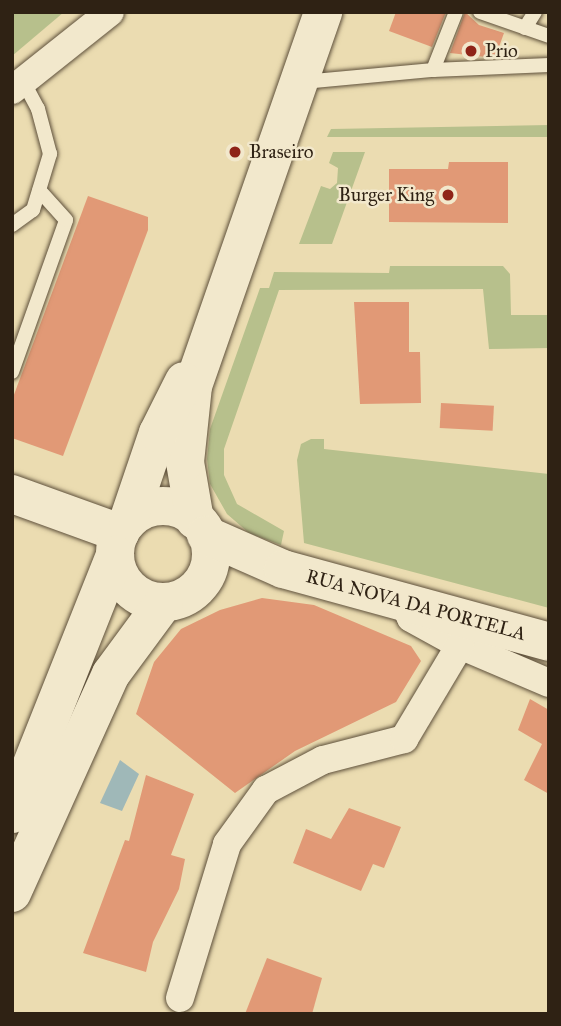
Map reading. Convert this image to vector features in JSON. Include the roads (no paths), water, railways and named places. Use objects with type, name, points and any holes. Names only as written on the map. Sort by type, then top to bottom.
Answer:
[{"type":"main road","points":[[12,892],[111,674],[210,562],[185,462],[187,421],[204,346],[323,12]]},
{"type":"main road","points":[[12,814],[121,536],[158,433],[204,346]]},
{"type":"main road","points":[[12,494],[121,536]]},
{"type":"main road","points":[[181,594],[135,594],[117,570],[121,536],[139,512],[169,507],[201,527]]},
{"type":"main road","name":"RUA NOVA DA PORTELA","points":[[201,527],[284,569],[401,597],[549,642]]},
{"type":"main road","name":"RUA NOVA DA PORTELA","points":[[181,594],[284,569]]},
{"type":"street","points":[[18,85],[110,12]]},
{"type":"street","points":[[401,597],[411,618],[460,645],[549,683]]},
{"type":"street","points":[[180,998],[227,844],[266,790],[323,760],[404,739],[460,645]]},
{"type":"lane","points":[[433,70],[456,12]]},
{"type":"lane","points":[[480,12],[549,36]]},
{"type":"lane","points":[[526,28],[535,12]]},
{"type":"lane","points":[[298,82],[433,70],[549,65]]},
{"type":"lane","points":[[12,225],[33,211],[50,154],[38,109],[18,85]]},
{"type":"lane","points":[[12,372],[66,220],[39,190]]},
{"type":"water","points":[[120,760],[139,774],[122,811],[100,803]]},
{"type":"place","name":"Prio","points":[[471,51]]},
{"type":"place","name":"Braseiro","points":[[235,152]]},
{"type":"place","name":"Burger King","points":[[448,195]]}]
